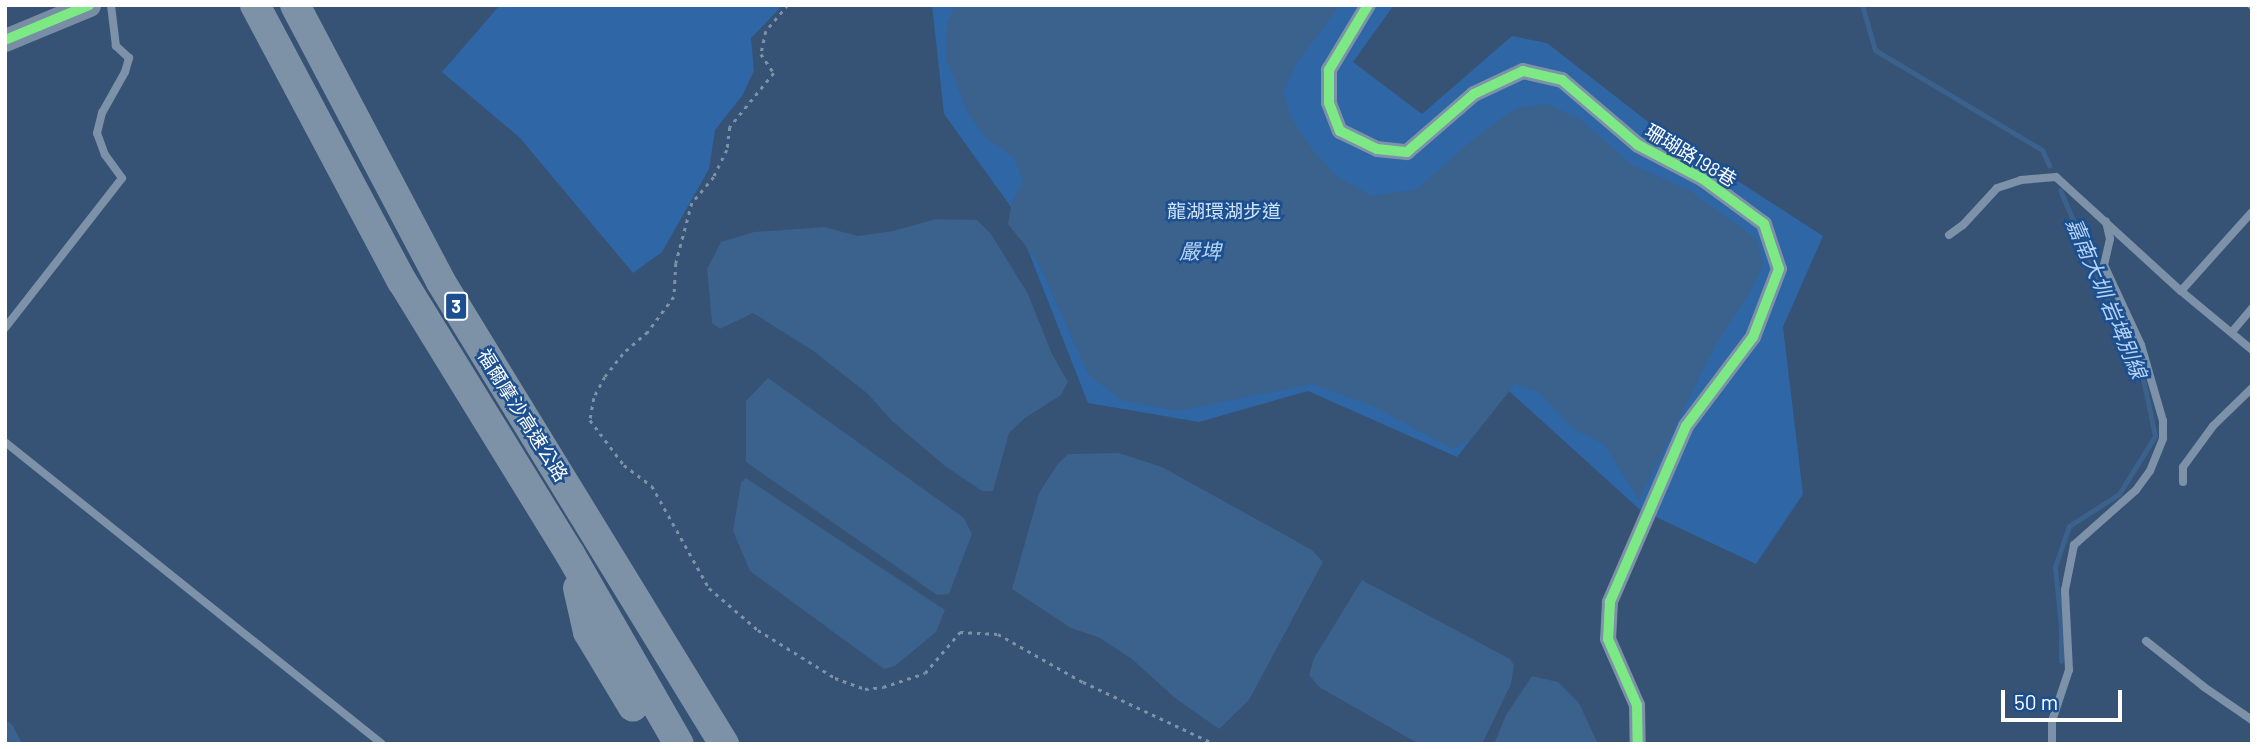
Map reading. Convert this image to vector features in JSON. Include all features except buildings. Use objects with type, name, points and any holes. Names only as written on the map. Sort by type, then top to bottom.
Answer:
[{"type":"highway","name":"福爾摩沙高速公路","points":[[255,5],[402,281],[570,554],[679,744]]},
{"type":"highway","name":"福爾摩沙高速公路","points":[[295,5],[441,282],[636,596],[724,744]]},
{"type":"highway","points":[[570,554],[588,632],[655,744]]},
{"type":"highway","points":[[636,596],[692,667],[743,744]]},
{"type":"street","points":[[5,40],[89,5]]},
{"type":"street","name":"珊瑚路198巷","points":[[1368,5],[1329,70],[1329,103],[1340,131],[1377,149],[1407,152],[1474,94],[1523,71],[1562,80],[1638,145],[1703,179],[1764,223],[1779,269],[1754,337],[1686,425],[1609,602],[1608,639],[1637,705],[1638,744]]},
{"type":"lane","points":[[5,328],[122,178],[105,155],[97,133],[102,113],[125,72],[129,58],[116,46],[111,5]]},
{"type":"lane","points":[[1949,235],[1963,226],[1997,188],[2021,180],[2056,177],[2181,291],[2252,350]]},
{"type":"lane","points":[[2181,291],[2252,212]]},
{"type":"lane","points":[[2052,744],[2052,721],[2069,670],[2065,590],[2074,545],[2136,490],[2150,471],[2163,438],[2163,421],[2141,345],[2104,265],[2110,239],[2106,221]]},
{"type":"lane","points":[[2232,332],[2252,308]]},
{"type":"lane","points":[[2183,482],[2183,467],[2213,426],[2252,388]]},
{"type":"lane","points":[[5,442],[382,744]]},
{"type":"lane","points":[[2146,641],[2252,720]]},
{"type":"path","points":[[788,5],[766,31],[761,54],[774,73],[730,127],[727,150],[714,177],[692,203],[676,263],[674,297],[648,332],[623,354],[606,377],[594,398],[590,420],[624,465],[652,486],[709,588],[758,629],[835,678],[865,689],[883,687],[925,673],[960,632],[998,634],[1083,682],[1215,744]]},
{"type":"green space","points":[[500,5],[783,5],[751,38],[754,71],[742,96],[715,130],[709,169],[662,252],[633,273],[520,138],[442,72]]},
{"type":"green space","name":"嚴埤","points":[[932,5],[1394,5],[1353,62],[1422,114],[1512,36],[1547,43],[1656,128],[1823,236],[1783,327],[1803,494],[1756,564],[1639,509],[1509,391],[1457,457],[1308,391],[1199,422],[1088,403],[1011,207],[944,114]]},
{"type":"water","name":"嚴埤","points":[[955,5],[1340,5],[1296,64],[1283,93],[1292,119],[1312,149],[1337,177],[1373,196],[1417,189],[1476,137],[1517,108],[1547,104],[1580,119],[1631,164],[1690,191],[1758,240],[1763,266],[1749,294],[1714,348],[1639,500],[1604,444],[1574,429],[1538,392],[1515,384],[1471,439],[1453,449],[1371,405],[1312,384],[1177,411],[1121,400],[1088,374],[1037,260],[1008,224],[1012,202],[1023,181],[1014,158],[985,137],[967,111],[946,58],[947,24]]},
{"type":"water","points":[[936,219],[977,220],[991,234],[1028,294],[1052,354],[1068,382],[1061,395],[1025,418],[1009,433],[993,491],[982,491],[945,466],[892,421],[868,394],[812,350],[753,313],[720,329],[712,323],[707,269],[721,242],[754,232],[824,227],[858,236],[893,231]]},
{"type":"water","points":[[768,378],[964,518],[972,534],[949,594],[937,595],[746,462],[746,401]]},
{"type":"water","points":[[1119,453],[1162,467],[1312,550],[1323,562],[1249,700],[1219,729],[1175,698],[1132,659],[1098,637],[1071,628],[1012,589],[1039,493],[1057,465],[1068,454]]},
{"type":"water","points":[[746,478],[945,610],[936,632],[895,666],[884,669],[750,571],[733,531],[741,483]]},
{"type":"water","points":[[1362,580],[1510,659],[1514,665],[1511,684],[1482,744],[1419,744],[1319,687],[1309,675],[1314,658]]},
{"type":"water","points":[[1532,676],[1558,682],[1579,703],[1598,744],[1494,744],[1506,715]]},
{"type":"waterway","name":"嘉南大圳 岩埤別線","points":[[1862,5],[1875,50],[2042,150],[2049,165]]},
{"type":"waterway","name":"嘉南大圳 岩埤別線","points":[[2060,190],[2144,383],[2155,436],[2119,494],[2069,526],[2055,567],[2061,626],[2061,661]]},
{"type":"waterway","points":[[5,730],[12,744]]},
{"type":"cycle path","points":[[5,40],[89,5]]},
{"type":"cycle path","points":[[1368,5],[1329,70],[1329,103],[1340,131],[1377,149],[1407,152],[1474,94],[1523,71],[1562,80],[1638,145],[1703,179],[1764,224],[1779,269],[1753,337],[1686,426],[1610,602],[1608,639],[1637,705],[1638,744]]},
{"type":"park label","name":"龍湖環湖步道","points":[[1224,211]]}]
